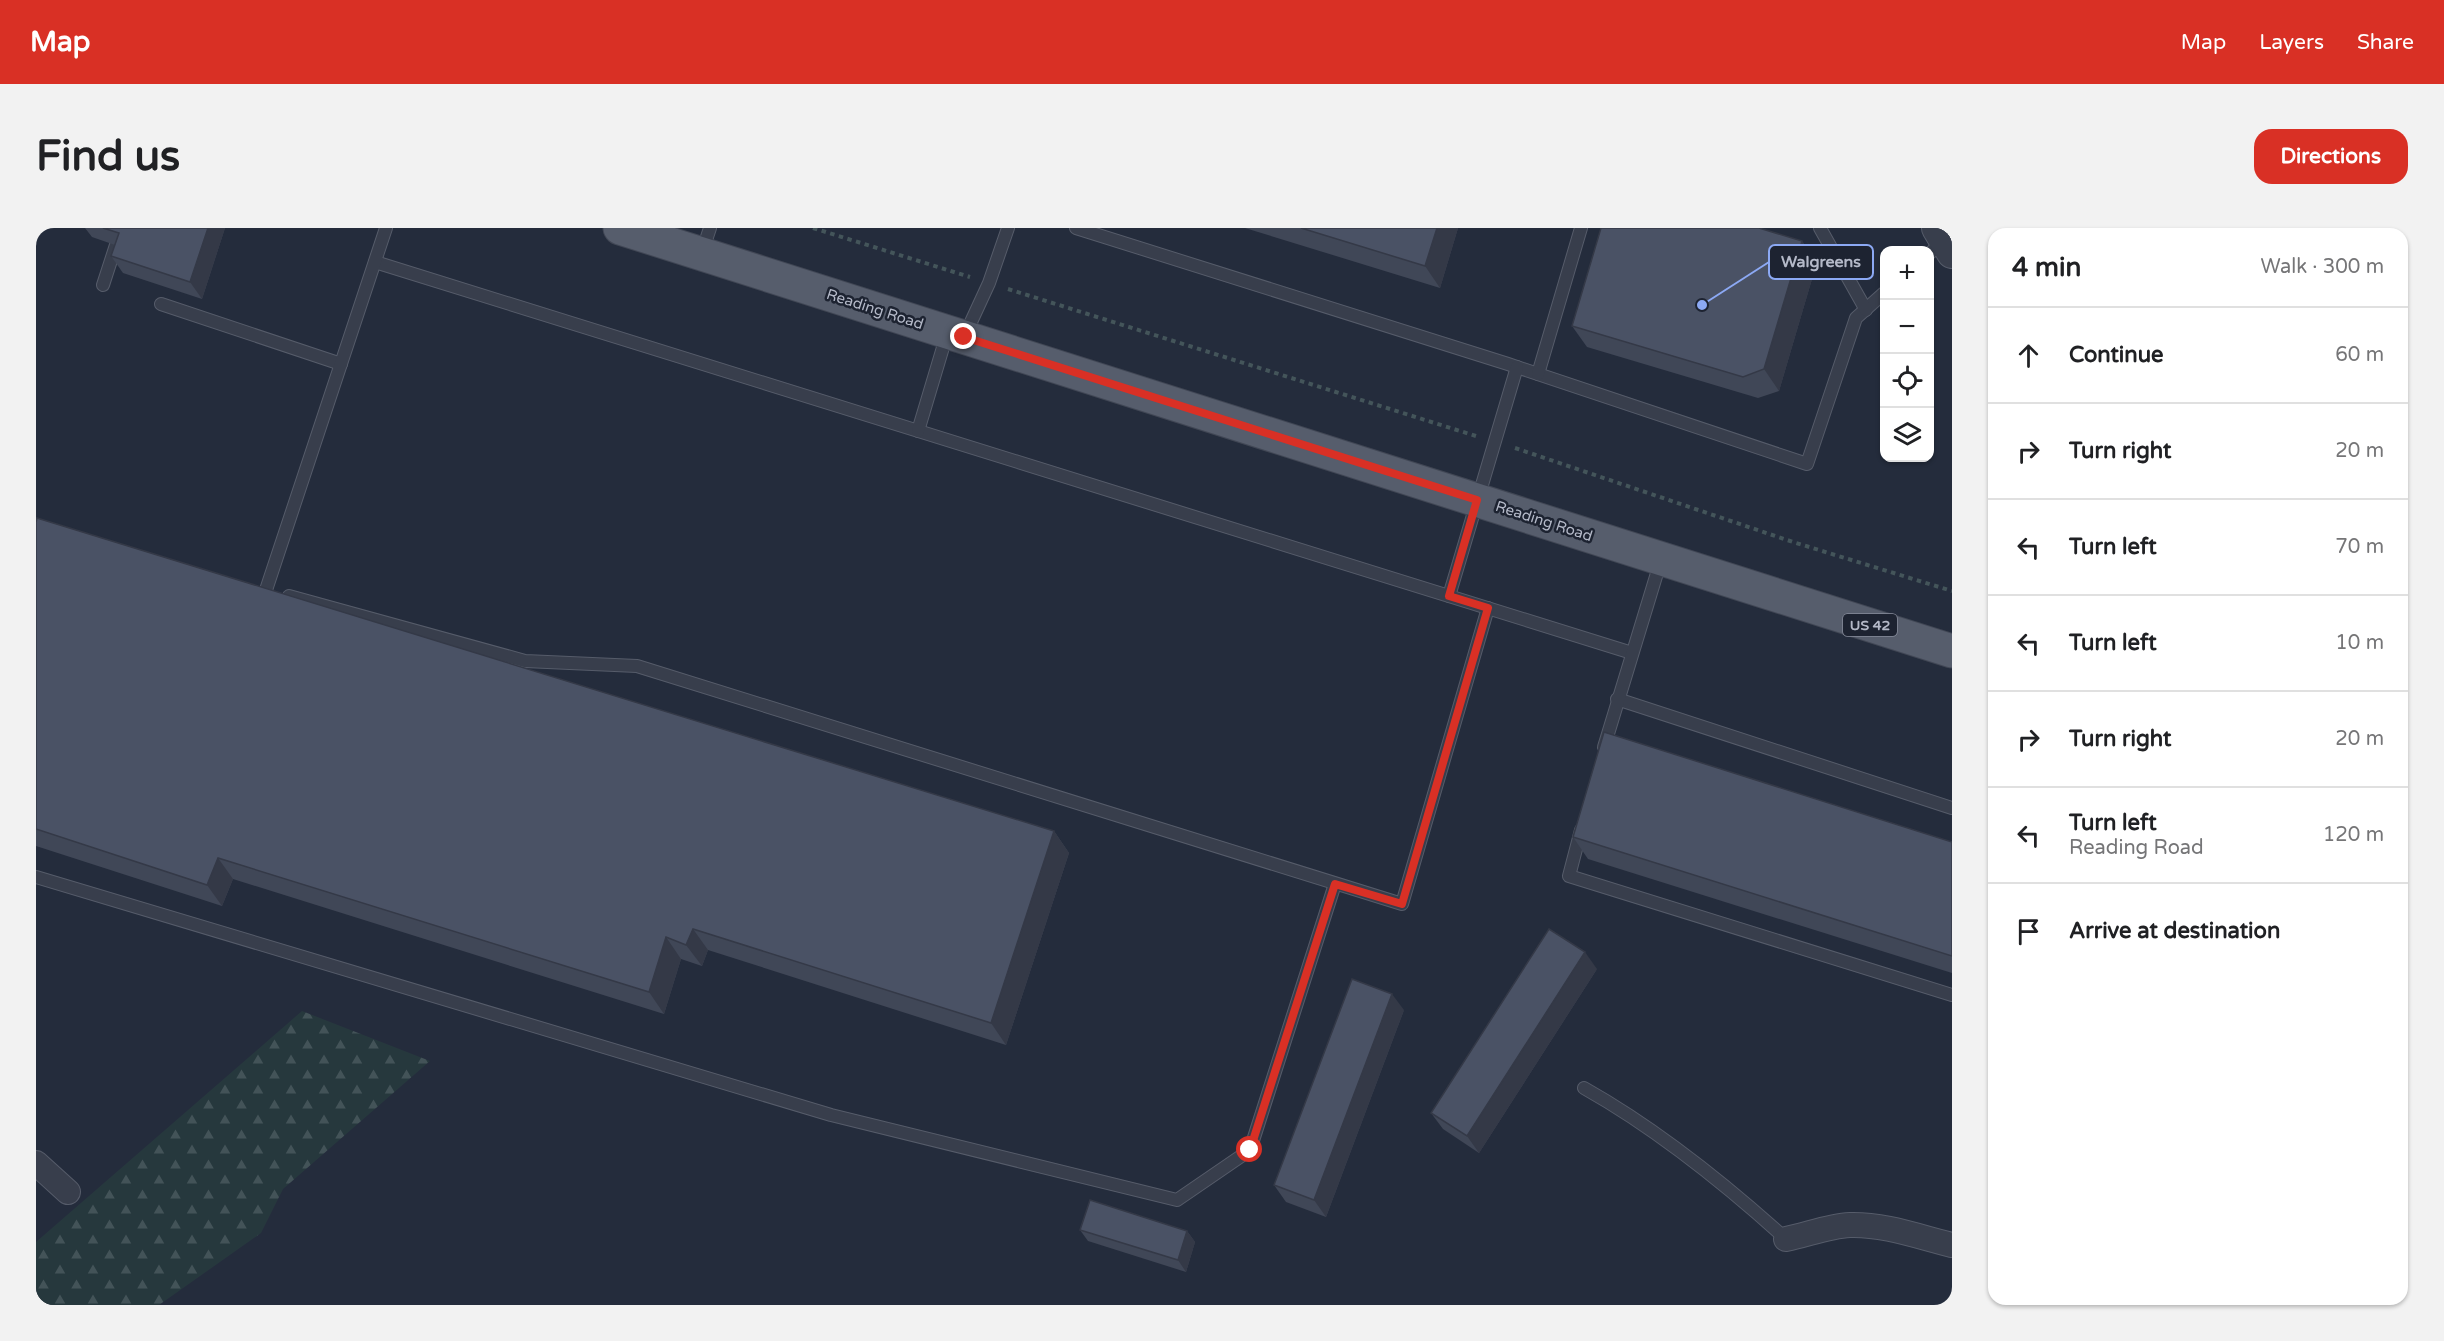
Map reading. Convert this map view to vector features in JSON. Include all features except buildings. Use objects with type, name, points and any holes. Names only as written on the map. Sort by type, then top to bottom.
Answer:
[{"type":"main road","name":"Reading Road","points":[[621,228],[706,241],[956,335],[1952,651]]},
{"type":"street","points":[[36,1163],[68,1192]]},
{"type":"street","points":[[1786,1239],[1850,1225],[1872,1226],[1952,1245]]},
{"type":"lane","points":[[386,228],[341,364],[260,588],[525,661],[637,666],[1402,904],[1488,608]]},
{"type":"lane","points":[[918,431],[956,335],[989,283],[1008,228]]},
{"type":"lane","points":[[1076,228],[1517,367],[1807,464],[1856,318],[1880,297]]},
{"type":"lane","points":[[1538,374],[1581,228]]},
{"type":"lane","points":[[1820,228],[1866,310]]},
{"type":"lane","points":[[103,285],[116,245]]},
{"type":"lane","points":[[375,262],[1632,653]]},
{"type":"lane","points":[[161,304],[341,364]]},
{"type":"lane","points":[[1449,596],[1517,367]]},
{"type":"lane","points":[[1602,754],[1661,559]]},
{"type":"lane","points":[[1617,699],[1952,808]]},
{"type":"lane","points":[[1584,821],[1569,876],[1952,995]]},
{"type":"lane","points":[[36,877],[831,1115],[1177,1200],[1250,1150],[1335,884]]},
{"type":"lane","points":[[1584,1088],[1621,1109],[1730,1188],[1786,1239]]},
{"type":"path","points":[[813,228],[1495,442],[1793,542],[1952,591]]},
{"type":"green space","points":[[302,1011],[430,1061],[283,1189],[261,1233],[159,1305],[36,1305],[36,1242]]},
{"type":"place","name":"Walgreens","points":[[1702,305]]},
{"type":"route","points":[[964,337],[1477,500],[1449,596],[1488,608],[1402,904],[1335,884],[1250,1150]]}]
